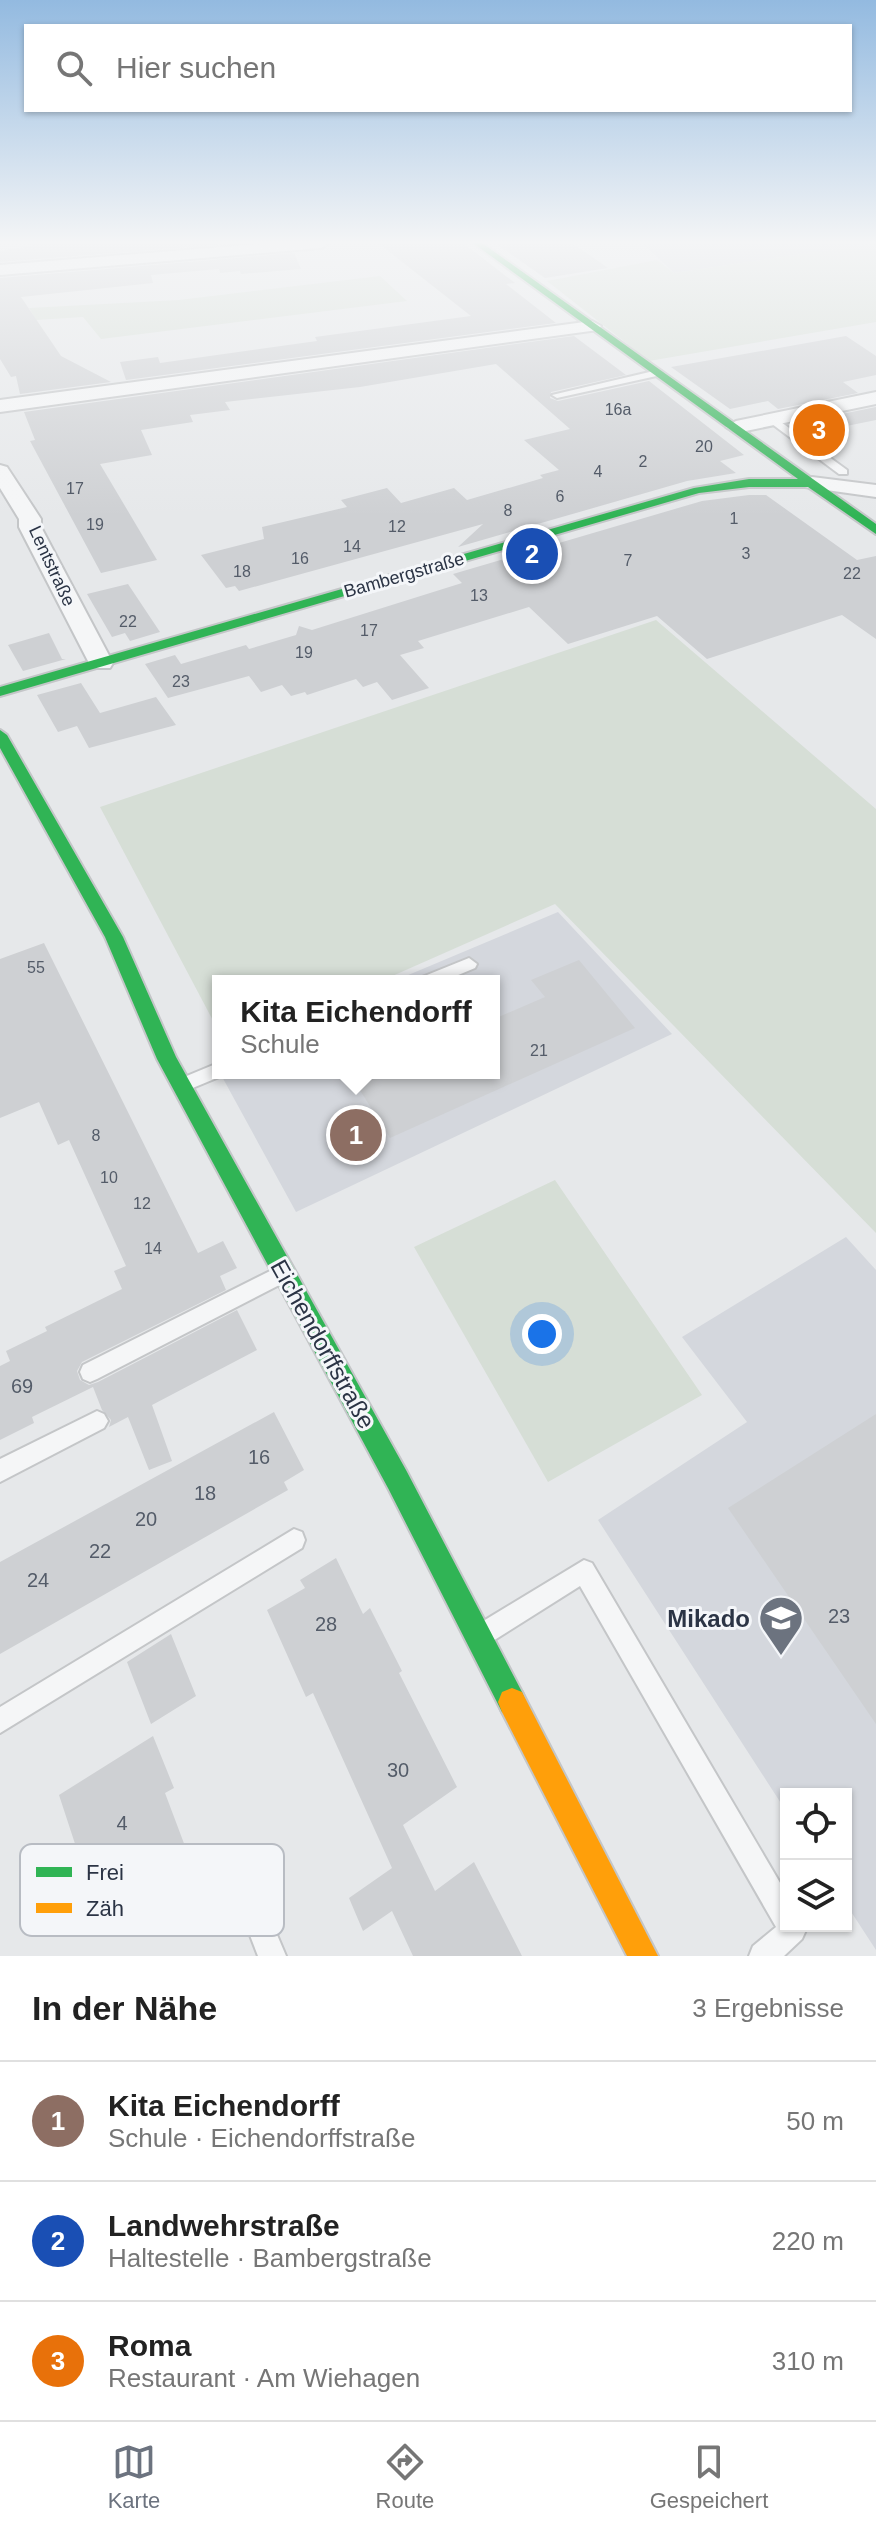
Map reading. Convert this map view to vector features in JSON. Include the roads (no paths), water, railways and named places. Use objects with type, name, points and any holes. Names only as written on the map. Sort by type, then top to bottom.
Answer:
[{"type":"street","points":[[0,406],[531,334]]},
{"type":"street","points":[[604,334],[876,530]]},
{"type":"street","points":[[736,427],[876,398]]},
{"type":"street","name":"Lentstraße","points":[[1,477],[15,491],[30,519],[30,527],[101,663]]},
{"type":"street","name":"Bambergstraße","points":[[0,692],[698,490],[749,483],[812,483]]},
{"type":"street","points":[[812,483],[876,491]]},
{"type":"street","name":"Eichendorffstraße","points":[[0,735],[114,937],[144,1012],[181,1085],[397,1479],[643,1956]]},
{"type":"lane","points":[[557,395],[658,373]]},
{"type":"lane","points":[[771,419],[843,472]]},
{"type":"lane","points":[[442,975],[469,964]]},
{"type":"lane","points":[[181,1085],[212,1072]]},
{"type":"lane","points":[[90,1372],[284,1273]]},
{"type":"lane","points":[[0,1471],[97,1421]]},
{"type":"lane","points":[[0,1721],[294,1540]]},
{"type":"lane","points":[[479,1637],[584,1571],[780,1908]]},
{"type":"lane","points":[[763,1956],[791,1932]]},
{"type":"lane","points":[[264,1936],[272,1956]]},
{"type":"place","name":"Roma","points":[[819,430]]},
{"type":"place","name":"Landwehrstraße","points":[[532,554]]},
{"type":"place","name":"Kita Eichendorff","points":[[356,1135]]},
{"type":"place","name":"Mikado","points":[[781,1657]]}]
